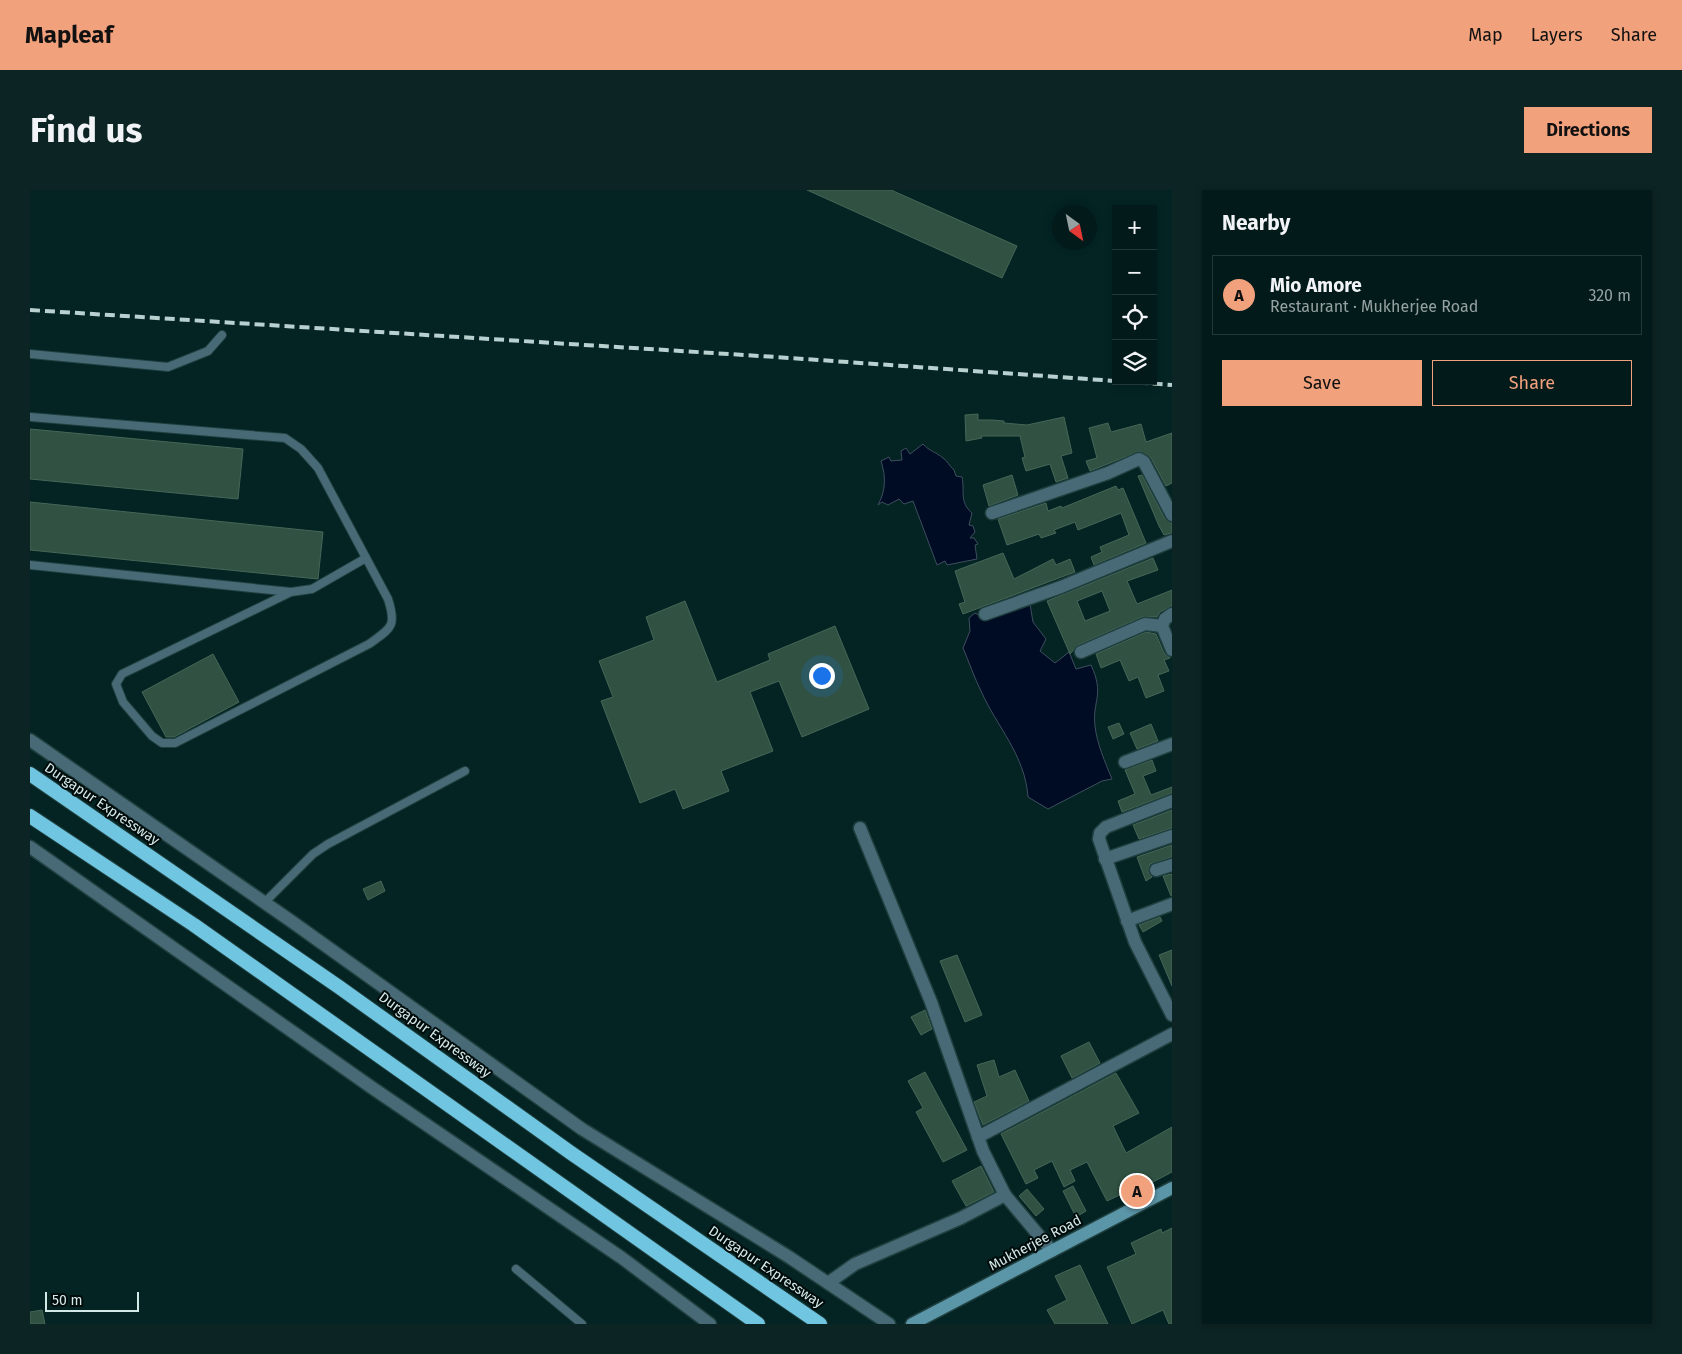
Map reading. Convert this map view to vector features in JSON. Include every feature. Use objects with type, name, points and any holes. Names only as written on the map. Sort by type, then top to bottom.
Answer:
[{"type":"highway","name":"Durgapur Expressway","points":[[30,774],[339,987],[571,1153],[820,1324]]},
{"type":"highway","points":[[30,816],[194,925],[758,1324]]},
{"type":"main road","name":"Mukherjee Road","points":[[912,1324],[1172,1188]]},
{"type":"street","points":[[992,513],[1108,473],[1139,458],[1144,462],[1172,515]]},
{"type":"street","points":[[985,614],[1061,587],[1172,542]]},
{"type":"street","points":[[1172,614],[1165,619],[1162,626],[1172,650]]},
{"type":"street","points":[[1081,652],[1145,624],[1162,626]]},
{"type":"street","points":[[30,740],[264,903],[582,1129],[828,1283],[889,1324]]},
{"type":"street","points":[[1125,762],[1172,744]]},
{"type":"street","points":[[1172,801],[1106,827],[1100,833],[1099,838],[1127,922],[1142,959],[1172,1015]]},
{"type":"street","points":[[860,828],[931,1002],[983,1151],[1005,1195],[1052,1251]]},
{"type":"street","points":[[1105,859],[1172,836]]},
{"type":"street","points":[[30,847],[371,1087],[622,1258],[710,1324]]},
{"type":"street","points":[[1156,870],[1172,866]]},
{"type":"street","points":[[1127,922],[1172,904]]},
{"type":"street","points":[[978,1137],[1172,1034]]},
{"type":"street","points":[[828,1283],[855,1264],[960,1218],[1005,1195]]},
{"type":"lane","points":[[30,354],[168,367],[208,352],[222,335]]},
{"type":"lane","points":[[30,418],[285,438],[301,449],[318,468],[388,599],[394,617],[390,629],[369,644],[175,743],[162,743],[152,736],[123,702],[116,684],[122,674],[292,592]]},
{"type":"lane","points":[[30,565],[292,592],[312,589],[366,558]]},
{"type":"lane","points":[[264,903],[313,854],[328,844],[465,772]]},
{"type":"lane","points":[[516,1269],[582,1324]]},
{"type":"water","points":[[923,444],[946,461],[954,470],[956,476],[962,477],[965,505],[972,513],[969,525],[973,526],[975,532],[970,538],[974,538],[978,544],[975,545],[977,559],[947,565],[945,561],[937,565],[913,501],[904,504],[899,499],[888,505],[882,502],[878,505],[883,494],[884,483],[881,461],[889,457],[891,461],[902,460],[901,451],[906,448],[910,454]]},
{"type":"water","points":[[1029,598],[1033,622],[1046,639],[1040,651],[1055,663],[1069,652],[1076,669],[1091,665],[1098,691],[1095,717],[1096,733],[1112,779],[1102,781],[1048,809],[1028,797],[1026,782],[1016,754],[987,704],[963,648],[970,631],[969,618],[975,613],[982,617]]},
{"type":"building","points":[[807,190],[891,190],[1017,246],[1002,278]]},
{"type":"building","points":[[978,414],[978,420],[1004,421],[1004,423],[1027,425],[1064,417],[1072,453],[1061,456],[1068,478],[1056,482],[1050,464],[1026,471],[1022,458],[1025,457],[1020,436],[981,436],[982,438],[966,441],[965,415]]},
{"type":"building","points":[[1108,423],[1111,432],[1141,424],[1146,442],[1172,433],[1172,483],[1166,486],[1151,458],[1140,451],[1090,471],[1086,461],[1097,458],[1089,428]]},
{"type":"building","points":[[30,429],[243,449],[238,499],[30,479]]},
{"type":"building","points":[[1012,475],[1018,495],[989,506],[983,485]]},
{"type":"building","points":[[1142,475],[1165,519],[1172,523],[1172,533],[1164,535],[1159,526],[1138,476]]},
{"type":"building","points":[[1116,486],[1118,490],[1123,488],[1146,543],[1094,565],[1091,557],[1102,552],[1100,547],[1129,535],[1121,513],[1078,530],[1075,522],[1054,530],[1056,533],[1041,538],[1039,534],[1007,545],[998,519],[1046,503],[1048,511],[1061,506],[1062,508]]},
{"type":"building","points":[[30,502],[323,532],[318,579],[30,550]]},
{"type":"building","points":[[1003,553],[1014,579],[1053,559],[1056,565],[1070,559],[1075,572],[963,614],[959,604],[965,602],[955,571]]},
{"type":"building","points":[[1153,558],[1158,570],[1127,581],[1137,604],[1172,590],[1172,606],[1160,612],[1157,617],[1142,617],[1078,645],[1070,654],[1047,601]],"holes":[[[1102,591],[1110,611],[1085,621],[1077,601]]]},
{"type":"building","points":[[685,601],[717,682],[770,660],[768,654],[835,626],[869,709],[802,737],[779,681],[750,692],[773,751],[721,771],[729,791],[683,809],[675,789],[640,803],[601,701],[613,697],[599,661],[654,640],[646,617]]},
{"type":"building","points":[[1146,632],[1156,634],[1164,653],[1170,658],[1164,660],[1169,671],[1158,675],[1164,691],[1146,698],[1138,677],[1129,681],[1120,660],[1101,668],[1096,654]]},
{"type":"building","points":[[213,654],[239,702],[174,737],[166,737],[142,692]]},
{"type":"building","points":[[1119,723],[1124,734],[1113,739],[1108,727]]},
{"type":"building","points":[[1151,724],[1158,741],[1137,749],[1130,733]]},
{"type":"building","points":[[1152,760],[1156,771],[1143,776],[1151,795],[1172,787],[1172,793],[1122,812],[1118,801],[1135,794],[1125,770]]},
{"type":"building","points":[[1172,810],[1172,828],[1139,839],[1133,825]]},
{"type":"building","points":[[1172,845],[1172,857],[1150,864],[1148,872],[1152,877],[1146,881],[1137,857]]},
{"type":"building","points":[[1172,874],[1172,896],[1171,896],[1163,876]]},
{"type":"building","points":[[381,881],[385,891],[368,900],[363,889]]},
{"type":"building","points":[[1160,917],[1162,921],[1143,932],[1139,925]]},
{"type":"building","points":[[1172,950],[1172,986],[1159,955]]},
{"type":"building","points":[[957,955],[982,1015],[965,1022],[940,961]]},
{"type":"building","points":[[925,1010],[932,1029],[921,1035],[911,1017]]},
{"type":"building","points":[[1089,1042],[1100,1063],[1072,1078],[1061,1056]]},
{"type":"building","points":[[994,1060],[999,1077],[1015,1070],[1029,1101],[983,1125],[974,1102],[987,1096],[977,1065]]},
{"type":"building","points":[[925,1072],[967,1150],[943,1162],[916,1112],[923,1108],[908,1081]]},
{"type":"building","points":[[1116,1073],[1139,1113],[1113,1126],[1126,1153],[1172,1127],[1172,1172],[1128,1195],[1126,1192],[1107,1201],[1087,1162],[1070,1170],[1075,1181],[1064,1187],[1052,1161],[1034,1170],[1038,1178],[1026,1184],[1001,1134]]},
{"type":"building","points":[[981,1166],[994,1192],[966,1206],[952,1181]]},
{"type":"building","points":[[1073,1186],[1086,1211],[1076,1217],[1063,1191]]},
{"type":"building","points":[[1027,1189],[1044,1209],[1036,1216],[1019,1196]]},
{"type":"building","points":[[1172,1228],[1172,1324],[1169,1324],[1163,1310],[1132,1324],[1107,1267],[1136,1254],[1131,1243],[1161,1229],[1162,1233]]},
{"type":"building","points":[[1080,1265],[1108,1324],[1055,1324],[1047,1310],[1067,1300],[1055,1276]]},
{"type":"building","points":[[42,1310],[45,1324],[30,1324],[30,1312]]},
{"type":"railway","points":[[30,310],[776,357],[1172,385]]},
{"type":"place","name":"Mio Amore","points":[[1137,1191]]}]
